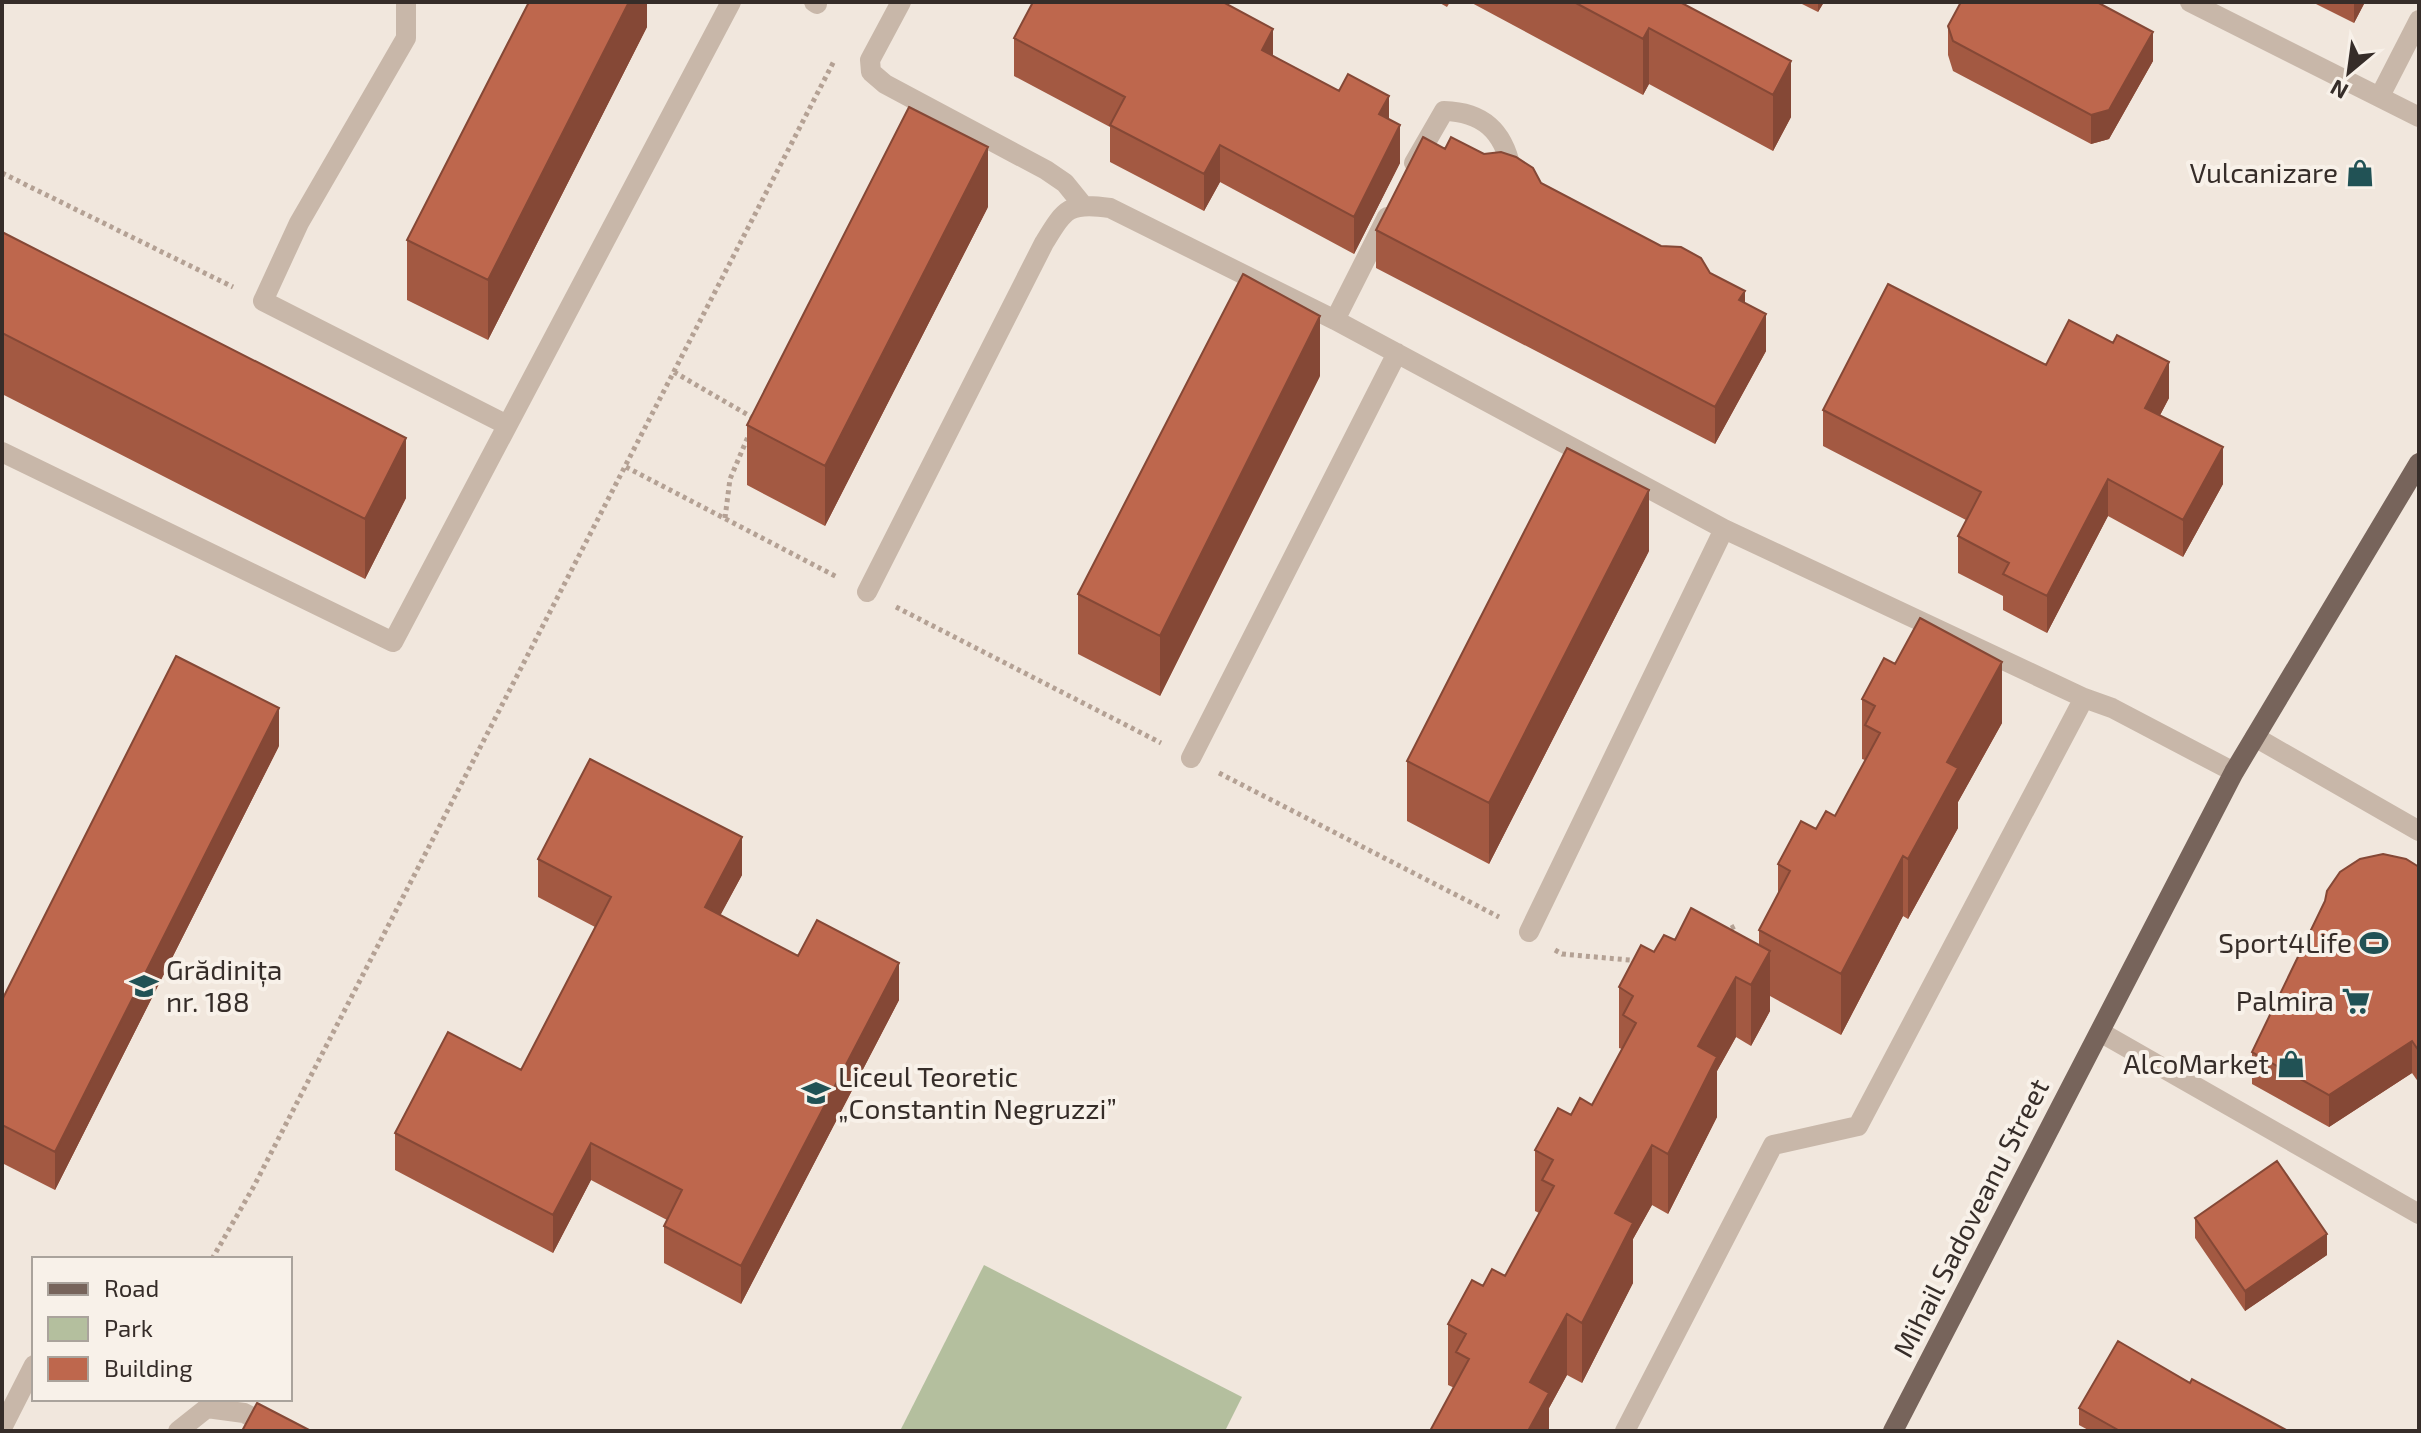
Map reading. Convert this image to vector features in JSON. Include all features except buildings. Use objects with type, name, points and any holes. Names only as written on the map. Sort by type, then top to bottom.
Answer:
[{"type":"main road","name":"Mihail Sadoveanu Street","points":[[1893,1431],[2234,772],[2419,463]]},
{"type":"street","points":[[406,2],[406,38],[299,223],[263,301],[507,425]]},
{"type":"street","points":[[2,452],[393,642],[731,2]]},
{"type":"street","points":[[901,2],[870,60],[871,72],[885,84],[1046,170],[1065,183],[1082,204]]},
{"type":"street","points":[[2190,2],[2419,117]]},
{"type":"street","points":[[2380,96],[2419,20]]},
{"type":"street","points":[[1335,320],[1444,111],[1464,111],[1497,131],[1507,147],[1511,168],[1538,183]]},
{"type":"street","points":[[867,592],[1044,243],[1060,216],[1082,204],[1110,208],[1335,320],[1724,529],[2084,698],[2112,708],[2234,772]]},
{"type":"street","points":[[1191,758],[1397,353]]},
{"type":"street","points":[[1529,932],[1724,529]]},
{"type":"street","points":[[1625,1431],[1773,1145],[1858,1126],[2084,698]]},
{"type":"street","points":[[2255,737],[2419,831]]},
{"type":"street","points":[[2100,1032],[2419,1214]]},
{"type":"street","points":[[2,1428],[32,1369]]},
{"type":"street","points":[[178,1431],[207,1408],[244,1413],[280,1431]]},
{"type":"path","points":[[213,1257],[262,1172],[835,60]]},
{"type":"path","points":[[2,173],[263,301]]},
{"type":"path","points":[[674,372],[756,418],[730,479],[725,518]]},
{"type":"path","points":[[625,467],[1529,932],[1562,954],[1652,962]]},
{"type":"path","points":[[1715,936],[1737,925]]},
{"type":"green space","points":[[984,1265],[1242,1397],[1225,1431],[900,1431]]},
{"type":"place","name":"Vulcanizare","points":[[2360,173]]},
{"type":"place","name":"Sport4Life","points":[[2374,943]]},
{"type":"place","name":"Grădinița nr. 188","points":[[144,986]]},
{"type":"place","name":"Palmira","points":[[2356,1001]]},
{"type":"place","name":"AlcoMarket","points":[[2291,1064]]},
{"type":"place","name":"Liceul Teoretic „Constantin Negruzzi”","points":[[816,1093]]}]
